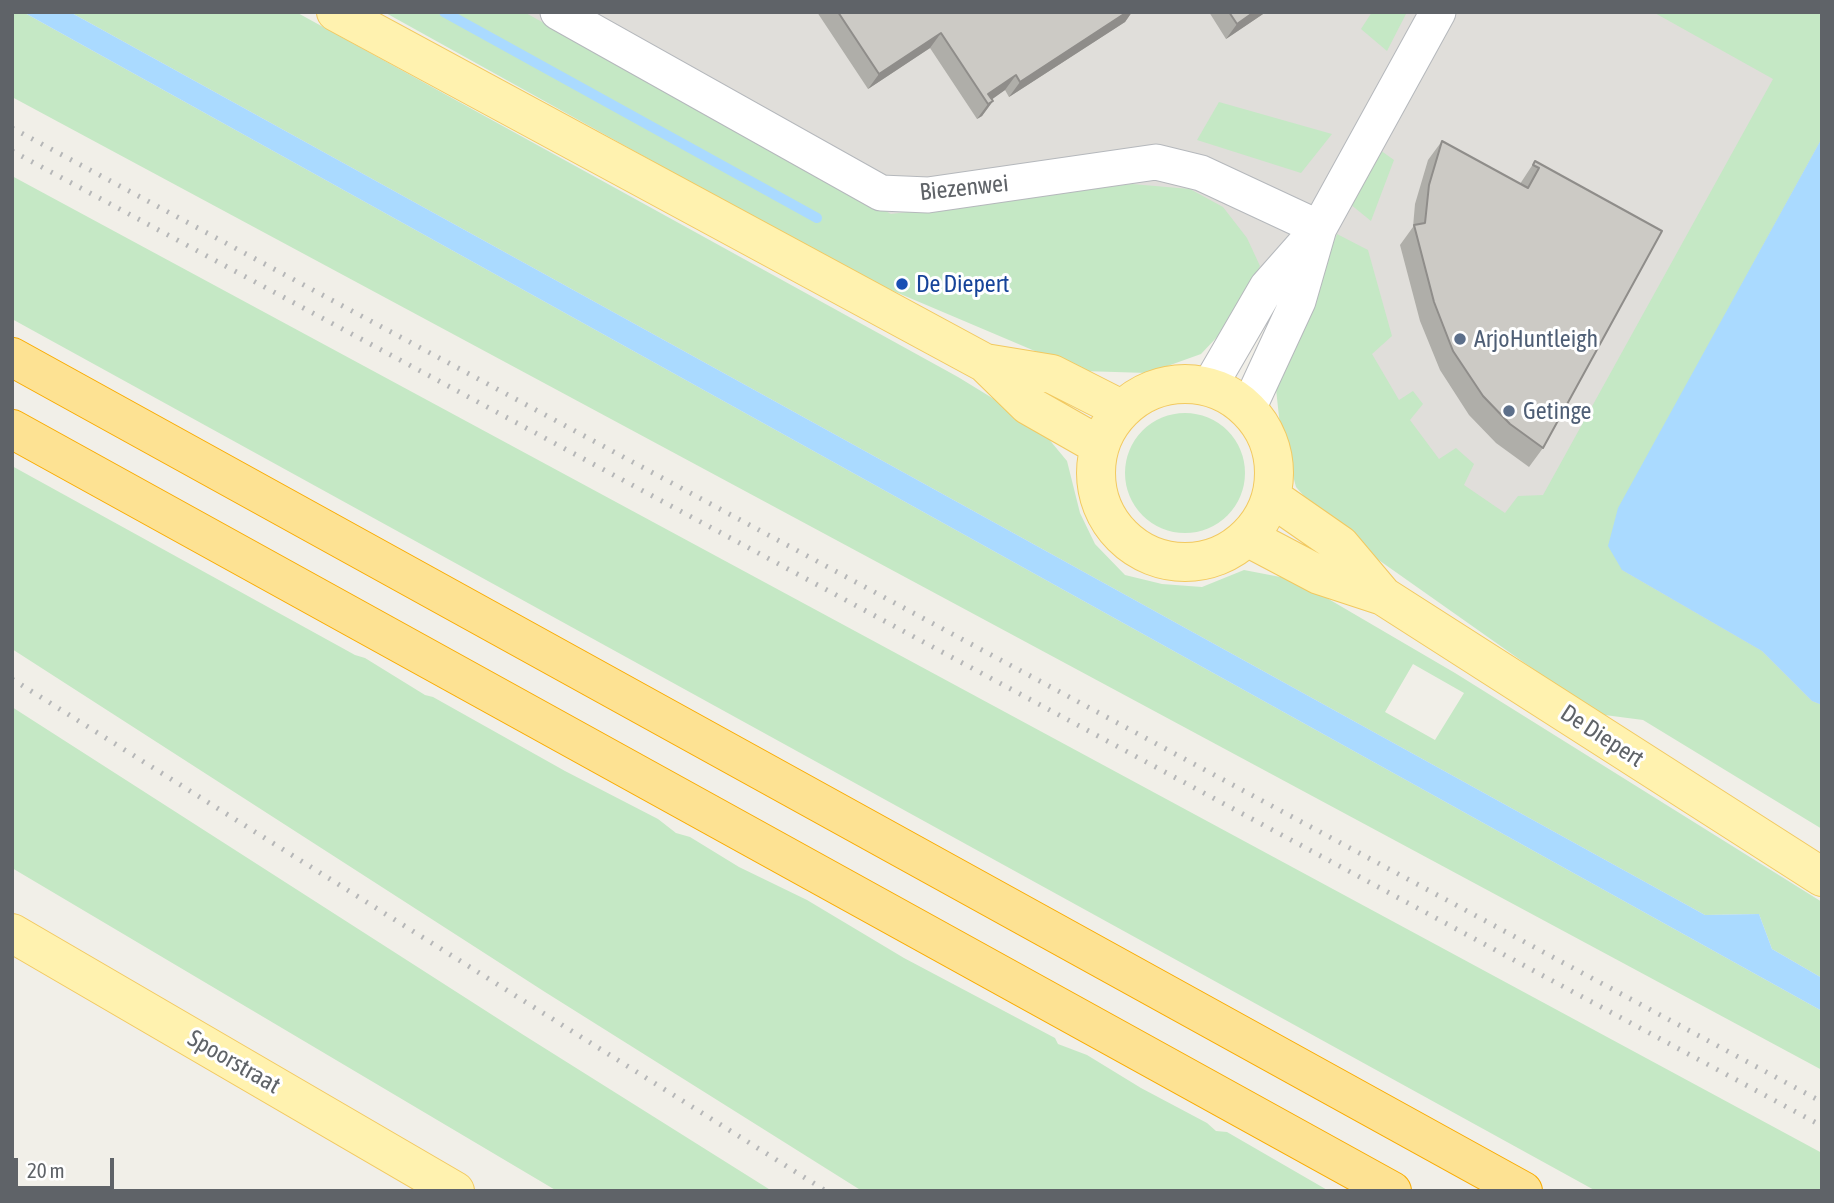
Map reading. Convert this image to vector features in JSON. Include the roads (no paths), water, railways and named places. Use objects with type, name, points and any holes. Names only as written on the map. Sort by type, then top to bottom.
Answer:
[{"type":"highway","points":[[12,357],[1523,1191]]},
{"type":"highway","points":[[12,429],[1392,1191]]},
{"type":"main road","points":[[336,12],[985,363],[1028,405],[1100,446]]},
{"type":"main road","points":[[985,363],[1052,374],[1121,410]]},
{"type":"main road","points":[[1186,383],[1209,387],[1230,396],[1248,410],[1262,428],[1271,450],[1274,474],[1271,498],[1262,519],[1247,537],[1223,554],[1195,562],[1165,560],[1138,549],[1115,530],[1101,504],[1095,475],[1100,446],[1108,426],[1121,410],[1140,395],[1162,386],[1186,383]]},
{"type":"main road","name":"De Diepert","points":[[1271,498],[1340,545],[1383,596]]},
{"type":"main road","name":"De Diepert","points":[[1247,537],[1319,575],[1383,596],[1822,877]]},
{"type":"main road","name":"Spoorstraat","points":[[12,933],[455,1191]]},
{"type":"street","name":"Biezenwei","points":[[558,12],[881,192],[928,195],[1156,162],[1201,173],[1319,228]]},
{"type":"street","points":[[1209,387],[1267,287],[1319,228],[1438,12]]},
{"type":"street","points":[[1248,410],[1298,301],[1319,228]]},
{"type":"water","points":[[23,12],[70,12],[1705,915],[1759,914],[1772,949],[1822,978],[1822,1011]]},
{"type":"water","points":[[1822,138],[1822,705],[1812,701],[1762,651],[1622,570],[1608,546],[1618,508]]},
{"type":"waterway","points":[[444,12],[817,218]]},
{"type":"railway","points":[[12,128],[1822,1102]]},
{"type":"railway","points":[[12,151],[1822,1126]]},
{"type":"railway","points":[[12,679],[826,1191]]},
{"type":"place","name":"De Diepert","points":[[902,284]]},
{"type":"place","name":"ArjoHuntleigh","points":[[1460,339]]},
{"type":"place","name":"Getinge","points":[[1509,411]]}]
